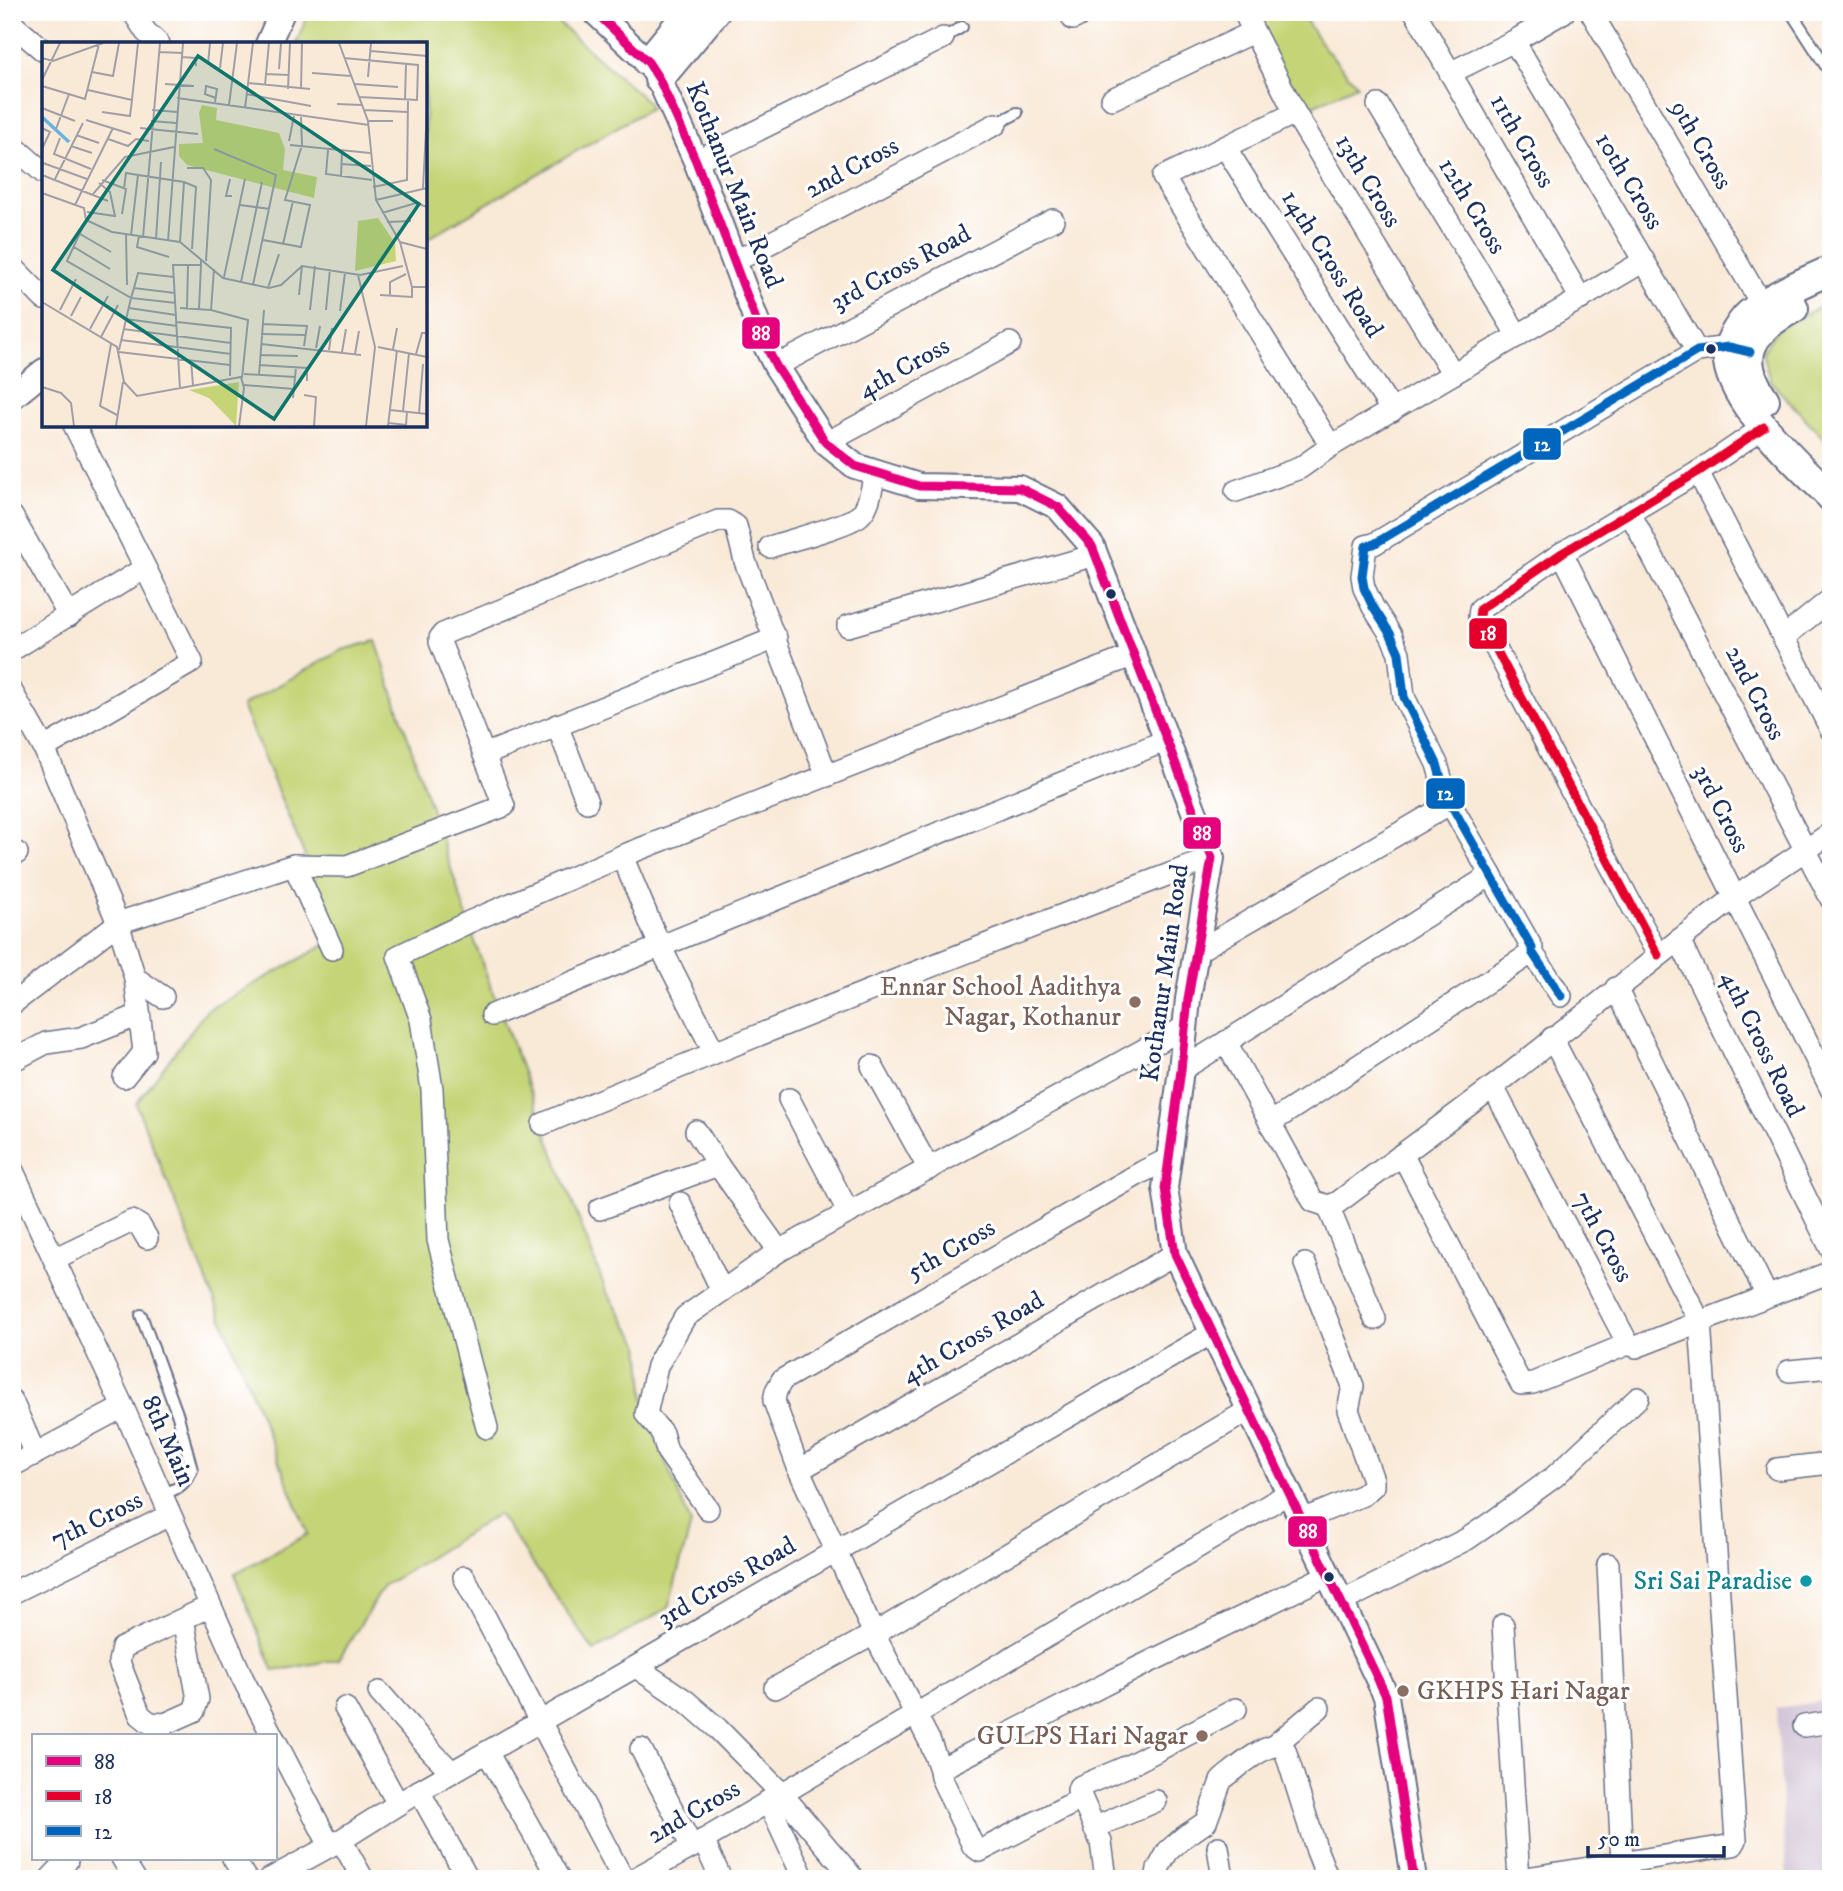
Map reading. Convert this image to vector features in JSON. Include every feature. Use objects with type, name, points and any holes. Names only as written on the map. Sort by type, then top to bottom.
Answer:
[{"type":"main road","points":[[653,71],[689,12]]},
{"type":"main road","points":[[653,71],[715,12]]},
{"type":"main road","points":[[1831,270],[1762,305],[1747,316],[1738,329],[1739,350],[1754,384],[1776,416],[1831,471]]},
{"type":"main road","points":[[1831,289],[1764,327],[1752,342],[1739,350],[1730,368],[1743,400],[1764,427],[1831,497]]},
{"type":"street","points":[[133,12],[146,32],[157,42]]},
{"type":"street","points":[[269,42],[282,12]]},
{"type":"street","name":"Kothanur Main Road","points":[[595,12],[653,71],[696,161],[766,346],[826,443],[855,466],[919,486],[1020,488],[1058,507],[1092,546],[1212,858],[1188,999],[1165,1188],[1175,1254],[1386,1696],[1414,1879]]},
{"type":"street","name":"13th Cross","points":[[1244,12],[1295,113],[1453,374]]},
{"type":"street","name":"11th Cross","points":[[1415,12],[1581,299]]},
{"type":"street","points":[[1450,73],[1564,12]]},
{"type":"street","name":"9th Cross","points":[[1591,12],[1762,305]]},
{"type":"street","points":[[12,24],[42,49]]},
{"type":"street","points":[[1112,99],[1253,32]]},
{"type":"street","points":[[696,161],[943,38]]},
{"type":"street","name":"10th Cross","points":[[1514,41],[1697,351]]},
{"type":"street","name":"12th Cross","points":[[1378,105],[1518,336]]},
{"type":"street","points":[[1295,113],[1163,177],[1331,446]]},
{"type":"street","name":"2nd Cross","points":[[734,261],[996,124]]},
{"type":"street","points":[[12,145],[42,171]]},
{"type":"street","name":"14th Cross Road","points":[[1225,147],[1392,411]]},
{"type":"street","name":"3rd Cross Road","points":[[776,366],[1054,220]]},
{"type":"street","points":[[1236,491],[1300,468],[1331,446],[1644,261]]},
{"type":"street","points":[[12,266],[42,297]]},
{"type":"street","name":"4th Cross","points":[[826,443],[1010,343]]},
{"type":"street","points":[[1561,996],[1532,951],[1449,806],[1437,764],[1404,696],[1399,653],[1364,588],[1362,576],[1366,546],[1374,544],[1697,351],[1739,350]]},
{"type":"street","points":[[12,397],[42,373]]},
{"type":"street","points":[[44,748],[192,662],[75,427]]},
{"type":"street","points":[[1658,955],[1479,617],[1480,609],[1562,553],[1698,472],[1764,427]]},
{"type":"street","points":[[1698,472],[1830,725]]},
{"type":"street","points":[[770,547],[845,523],[860,515],[869,499],[875,473]]},
{"type":"street","name":"2nd Cross","points":[[1630,513],[1831,899]]},
{"type":"street","points":[[12,516],[69,616]]},
{"type":"street","points":[[12,1004],[118,923],[295,865],[347,866],[504,806],[440,638],[718,521],[727,521],[736,526],[745,561],[827,776]]},
{"type":"street","name":"3rd Cross","points":[[1562,553],[1831,1089]]},
{"type":"street","points":[[848,626],[1095,555]]},
{"type":"street","points":[[12,650],[145,568]]},
{"type":"street","points":[[1783,638],[1831,599]]},
{"type":"street","points":[[484,755],[776,638]]},
{"type":"street","points":[[487,1428],[438,1240],[432,1089],[421,1020],[398,956],[469,922],[622,856],[1134,655]]},
{"type":"street","points":[[12,692],[44,748],[118,923],[135,978],[144,1052],[124,1077]]},
{"type":"street","points":[[556,724],[587,802]]},
{"type":"street","points":[[492,1014],[1167,740]]},
{"type":"street","points":[[1196,951],[1449,806]]},
{"type":"street","points":[[1226,1042],[1312,1201],[1328,1206],[1337,1203],[1493,1087],[1552,1038],[1734,898],[1831,833]]},
{"type":"street","points":[[622,856],[660,946],[714,1052]]},
{"type":"street","points":[[543,1124],[714,1052],[1212,858]]},
{"type":"street","points":[[295,865],[332,948]]},
{"type":"street","points":[[1181,1070],[1490,875]]},
{"type":"street","name":"4th Cross Road","points":[[1679,940],[1831,1249]]},
{"type":"street","points":[[1270,1123],[1532,951]]},
{"type":"street","points":[[135,978],[163,997]]},
{"type":"street","points":[[1616,988],[1767,1296]]},
{"type":"street","points":[[12,1061],[46,1043],[81,1038],[139,1015]]},
{"type":"street","points":[[708,1509],[667,1451],[662,1433],[646,1414],[657,1366],[685,1317],[779,1251],[1185,1027]]},
{"type":"street","points":[[1503,1625],[1520,1879],[1733,1845],[1736,1840],[1700,1322],[1552,1038]]},
{"type":"street","points":[[872,1066],[929,1169]]},
{"type":"street","name":"7th Cross","points":[[1493,1087],[1628,1344]]},
{"type":"street","points":[[789,1099],[849,1213]]},
{"type":"street","points":[[696,1131],[779,1251]]},
{"type":"street","points":[[1402,1154],[1521,1384],[1534,1383],[1628,1344],[1636,1347],[1831,1272]]},
{"type":"street","name":"5th Cross","points":[[799,1470],[774,1401],[782,1380],[1168,1159]]},
{"type":"street","points":[[600,1209],[718,1165]]},
{"type":"street","name":"8th Main","points":[[12,1169],[123,1407],[243,1679],[272,1734]]},
{"type":"street","points":[[680,1203],[722,1291]]},
{"type":"street","points":[[1328,1206],[1376,1319]]},
{"type":"street","points":[[54,1259],[132,1221],[140,1226],[147,1238]]},
{"type":"street","name":"4th Cross Road","points":[[799,1470],[1175,1254]]},
{"type":"street","points":[[1302,1520],[1363,1495],[1373,1486],[1348,1410],[1353,1385],[1306,1264]]},
{"type":"street","name":"3rd Cross Road","points":[[270,1879],[1212,1333]]},
{"type":"street","points":[[1789,1371],[1831,1367]]},
{"type":"street","points":[[1341,1602],[1475,1533],[1554,1477],[1638,1398]]},
{"type":"street","points":[[12,1401],[35,1454]]},
{"type":"street","points":[[12,1466],[123,1407]]},
{"type":"street","points":[[775,1688],[874,1634],[1249,1410]]},
{"type":"street","points":[[1777,1469],[1831,1463]]},
{"type":"street","points":[[799,1470],[874,1634],[930,1742],[941,1777],[973,1846],[980,1851],[1081,1799]]},
{"type":"street","name":"2nd Cross","points":[[634,1879],[1289,1493]]},
{"type":"street","name":"7th Cross","points":[[12,1593],[170,1515]]},
{"type":"street","points":[[1608,1564],[1622,1863]]},
{"type":"street","points":[[940,1769],[1137,1668],[1328,1575]]},
{"type":"street","points":[[464,1577],[623,1879]]},
{"type":"street","points":[[183,1619],[198,1699],[194,1711],[165,1724],[150,1723],[140,1715],[119,1662],[122,1648],[210,1606]]},
{"type":"street","points":[[636,1667],[686,1701],[718,1729],[775,1797],[855,1879]]},
{"type":"street","points":[[379,1692],[432,1754],[452,1772]]},
{"type":"street","points":[[345,1708],[398,1804]]},
{"type":"street","points":[[1156,1879],[1158,1869],[1168,1851],[1206,1822],[1221,1782],[1257,1754],[1275,1745],[1319,1708]]},
{"type":"street","points":[[1106,1879],[1101,1843],[1077,1790],[1081,1785],[1128,1766],[1236,1709]]},
{"type":"street","points":[[1804,1726],[1831,1722]]},
{"type":"street","name":"8th Main","points":[[276,1740],[336,1843],[363,1879]]},
{"type":"street","points":[[1275,1745],[1282,1746],[1285,1751],[1328,1879]]},
{"type":"street","points":[[641,1749],[721,1879]]},
{"type":"street","points":[[487,1752],[559,1879]]},
{"type":"street","points":[[419,1791],[468,1879]]},
{"type":"street","points":[[775,1797],[804,1879]]},
{"type":"street","points":[[1094,1828],[1156,1801]]},
{"type":"street","points":[[1218,1847],[1223,1879]]},
{"type":"street","points":[[123,1860],[135,1879]]},
{"type":"street","points":[[234,1860],[246,1879]]},
{"type":"street","points":[[50,1879],[67,1861]]},
{"type":"lane","points":[[1791,12],[1831,74]]},
{"type":"lane","points":[[943,38],[962,27]]},
{"type":"lane","points":[[996,124],[1017,113]]},
{"type":"lane","points":[[141,1315],[178,1416],[192,1470],[186,1482],[161,1495]]},
{"type":"shaded area","points":[[1831,1700],[1831,1879],[1787,1879],[1776,1708]]},
{"type":"green space","points":[[309,12],[546,12],[647,101],[650,108],[427,239],[427,42],[297,42]]},
{"type":"green space","points":[[1254,12],[1300,12],[1323,46],[1357,85],[1300,112]]},
{"type":"green space","points":[[1831,301],[1831,446],[1770,381],[1762,352],[1777,329]]},
{"type":"green space","points":[[376,641],[484,969],[606,1291],[640,1344],[646,1414],[691,1524],[668,1608],[594,1651],[498,1514],[384,1586],[339,1659],[274,1671],[234,1574],[308,1534],[136,1104],[206,1011],[339,937],[242,706],[342,650]]},
{"type":"transit line","name":"88","points":[[595,12],[648,62],[659,79],[696,161],[766,346],[826,443],[855,466],[919,486],[1020,488],[1058,507],[1092,546],[1212,858],[1188,999],[1165,1188],[1175,1254],[1386,1696],[1414,1879]]},
{"type":"transit line","name":"12","points":[[1561,996],[1532,952],[1453,808],[1449,806],[1437,764],[1404,697],[1399,653],[1364,588],[1362,576],[1366,546],[1374,544],[1697,351],[1729,347],[1750,352]]},
{"type":"transit line","name":"18","points":[[1658,955],[1479,617],[1480,609],[1562,553],[1698,472],[1764,427]]},
{"type":"place","name":"Ennar School Aadithya Nagar, Kothanur","points":[[1135,1002]]},
{"type":"place","name":"Sri Sai Paradise","points":[[1806,1581]]},
{"type":"place","name":"GKHPS Hari Nagar","points":[[1403,1691]]},
{"type":"place","name":"GULPS Hari Nagar","points":[[1202,1736]]}]
